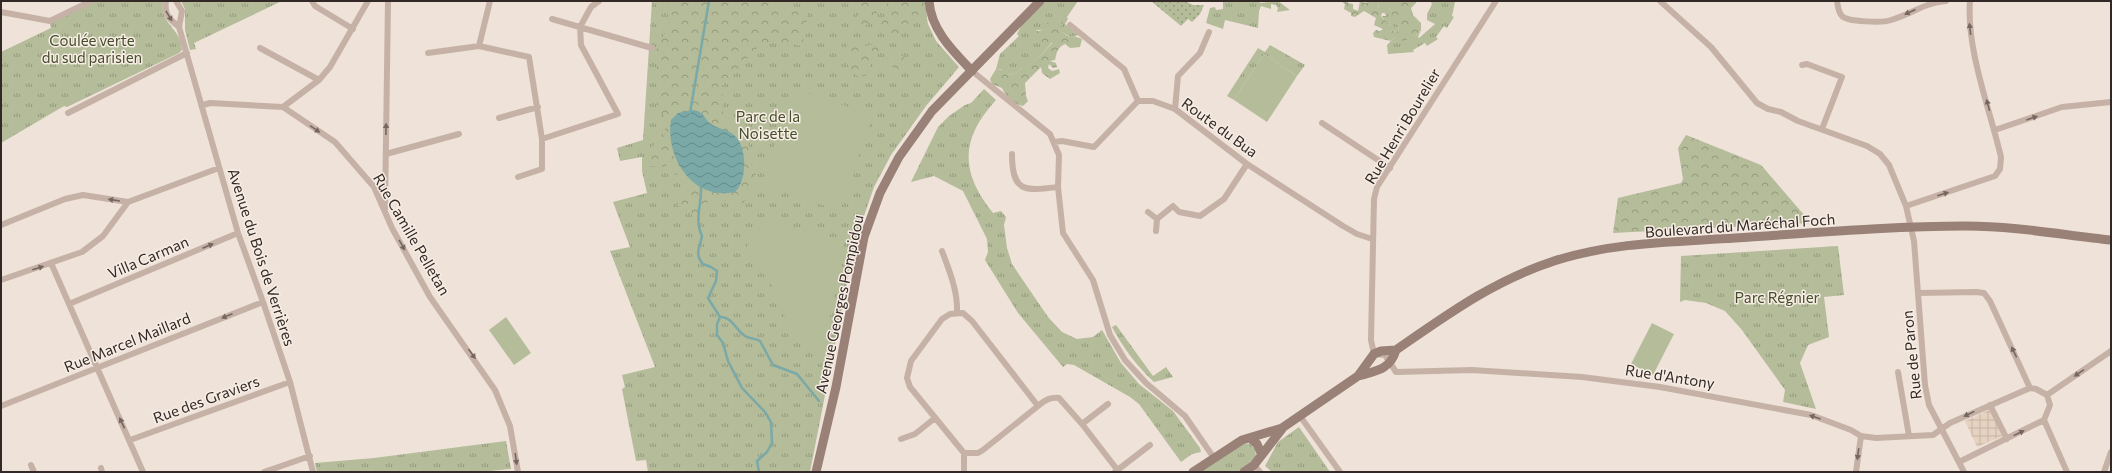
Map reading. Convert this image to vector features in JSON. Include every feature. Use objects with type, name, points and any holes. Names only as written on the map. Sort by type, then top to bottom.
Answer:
[{"type":"street","points":[[1,12],[50,21],[91,1]]},
{"type":"street","points":[[166,1],[165,9],[167,16],[179,27]]},
{"type":"street","points":[[176,1],[182,11],[179,27]]},
{"type":"street","points":[[312,1],[316,6],[353,28]]},
{"type":"street","points":[[202,105],[210,103],[283,107],[319,80],[330,67],[368,1]]},
{"type":"street","points":[[384,210],[388,1]]},
{"type":"street","points":[[479,46],[488,1]]},
{"type":"street","points":[[542,139],[618,114],[581,45],[580,27],[591,7],[599,1]]},
{"type":"street","points":[[929,1],[936,26],[944,41],[972,70],[1050,134],[1059,155],[1058,187],[1063,233],[1093,280],[1110,335],[1117,349],[1146,384],[1185,416],[1214,458]]},
{"type":"street","name":"Avenue Georges Pompidou","points":[[816,472],[836,387],[864,237],[872,212],[889,175],[920,126],[942,100],[1040,1]]},
{"type":"street","name":"Rue Henri Bourelier","points":[[1374,354],[1371,340],[1372,239],[1374,199],[1377,187],[1496,1]]},
{"type":"street","name":"Rue de Paron","points":[[1660,1],[1711,48],[1757,104],[1866,146],[1880,154],[1889,165],[1906,206],[1911,227],[1925,385],[1929,405],[1964,472]]},
{"type":"street","points":[[1837,1],[1840,14],[1847,19],[1883,21],[1895,19],[1932,2],[1946,1]]},
{"type":"street","points":[[1906,206],[1995,176],[2002,164],[1995,130],[1975,57],[1970,28],[1970,1]]},
{"type":"street","points":[[552,19],[652,48]]},
{"type":"street","points":[[1054,142],[1062,141],[1094,147],[1138,101],[1124,69],[1070,25]]},
{"type":"street","name":"Avenue du Bois de Verrières","points":[[179,27],[238,234],[290,382],[313,472]]},
{"type":"street","points":[[1176,109],[1178,76],[1200,53],[1209,32]]},
{"type":"street","points":[[428,52],[479,46],[529,57],[542,139],[542,169],[518,177]]},
{"type":"street","points":[[260,48],[319,80]]},
{"type":"street","points":[[68,113],[187,53]]},
{"type":"street","points":[[1802,65],[1807,64],[1842,77],[1822,129]]},
{"type":"street","name":"Route du Bua","points":[[1138,101],[1153,101],[1176,109],[1247,164],[1343,226],[1357,234],[1372,239]]},
{"type":"street","points":[[1995,130],[2062,107],[2111,102]]},
{"type":"street","name":"Rue Camille Pelletan","points":[[283,107],[335,142],[374,187],[392,228],[430,297],[496,390],[510,426],[518,472]]},
{"type":"street","points":[[499,118],[538,107]]},
{"type":"street","points":[[1322,123],[1390,168]]},
{"type":"street","points":[[386,154],[459,134]]},
{"type":"street","points":[[1012,154],[1015,177],[1025,189],[1058,187]]},
{"type":"street","points":[[1156,231],[1157,219],[1173,206],[1180,212],[1200,216],[1224,200],[1247,164]]},
{"type":"street","points":[[1,225],[65,199],[83,195],[128,202],[219,168]]},
{"type":"street","points":[[1,280],[82,252],[103,236],[128,202]]},
{"type":"street","points":[[1148,212],[1157,219]]},
{"type":"street","name":"Boulevard du Maréchal Foch","points":[[1396,350],[1467,302],[1508,278],[1556,260],[1609,249],[1911,227],[1996,227],[2111,240]]},
{"type":"street","name":"Villa Carman","points":[[69,304],[238,234]]},
{"type":"street","points":[[942,251],[956,296],[957,312]]},
{"type":"street","points":[[51,263],[143,472]]},
{"type":"street","points":[[1918,293],[1980,292],[1990,300],[2030,388],[2036,388],[2047,395],[2050,405],[2044,420],[1959,462]]},
{"type":"street","name":"Rue Marcel Maillard","points":[[1,406],[263,302]]},
{"type":"street","points":[[964,472],[964,453],[910,387],[907,378],[911,361],[942,319],[957,312],[963,313],[972,321],[1038,406]]},
{"type":"street","points":[[1193,472],[1242,440],[1282,428],[1358,376],[1380,370],[1390,364],[1396,350],[1381,351],[1374,354],[1358,376]]},
{"type":"street","points":[[2047,395],[2111,351]]},
{"type":"street","points":[[1374,354],[1385,355],[1390,364]]},
{"type":"street","name":"Rue d'Antony","points":[[1390,364],[1396,372],[1472,370],[1582,377],[1660,387],[1811,415],[1851,430],[1861,436],[1933,435],[1950,423],[1990,404],[2030,388]]},
{"type":"street","points":[[1898,372],[1908,436]]},
{"type":"street","name":"Rue des Graviers","points":[[130,440],[290,382]]},
{"type":"street","points":[[964,453],[978,453],[1048,399],[1059,398],[1082,424],[1117,471],[1150,445]]},
{"type":"street","points":[[1082,424],[1108,404]]},
{"type":"street","points":[[1990,404],[2007,439]]},
{"type":"street","points":[[1300,416],[1340,472]]},
{"type":"street","points":[[902,439],[915,434],[935,418]]},
{"type":"street","points":[[2044,420],[2067,472]]},
{"type":"street","points":[[1244,472],[1257,469],[1262,455],[1282,428]]},
{"type":"street","name":"Avenue Georges Pompidou","points":[[821,472],[826,432]]},
{"type":"street","points":[[1856,472],[1861,436]]},
{"type":"street","points":[[1250,438],[1257,444],[1262,455]]},
{"type":"street","points":[[2104,472],[2111,452]]},
{"type":"street","points":[[264,472],[310,456]]},
{"type":"street","points":[[31,465],[34,472]]},
{"type":"green space","name":"Coulée verte du sud parisien","points":[[95,1],[163,1],[165,16],[181,42],[182,50],[179,53],[67,107],[64,106],[1,143],[1,52],[51,28],[50,23]]},
{"type":"green space","name":"Coulée verte du sud parisien","points":[[181,1],[282,1],[194,43],[196,49],[190,50],[185,30],[185,9]]},
{"type":"green space","name":"Parc de la Noisette","points":[[652,1],[924,1],[928,24],[936,41],[959,67],[926,106],[891,155],[874,187],[855,242],[810,472],[648,472],[646,460],[636,461],[622,389],[625,387],[622,375],[655,367],[610,251],[630,247],[613,202],[647,193],[642,171],[642,157],[620,161],[617,148],[643,140]]},
{"type":"green space","points":[[668,1],[774,1],[774,3],[808,14],[802,46],[775,42],[757,48],[722,86],[723,113],[748,140],[751,163],[758,180],[749,197],[743,203],[733,207],[729,201],[710,200],[699,213],[694,216],[677,205],[684,200],[683,192],[690,185],[687,178],[671,173],[668,165],[662,167],[649,166],[648,155],[650,149],[658,142],[662,144],[665,133],[663,114],[658,113],[657,110],[657,88],[667,82],[659,79],[654,51],[660,46],[659,42],[668,29]],"holes":[[[706,117],[712,125],[733,134],[745,156],[741,183],[735,192],[707,191],[698,186],[680,167],[674,157],[670,131]]]},
{"type":"green space","points":[[860,1],[880,1],[878,11],[862,30],[855,26]]},
{"type":"green space","points":[[887,1],[924,1],[927,11],[916,23],[904,24],[899,38],[887,37],[878,29],[887,12]]},
{"type":"green space","points":[[1046,1],[1078,1],[1067,17],[1068,19],[1065,24],[1078,35],[1070,37],[1057,31],[1036,30],[1052,38],[1052,42],[1046,50],[1025,70],[1021,68],[1016,73],[1008,75],[1001,69],[996,69],[1000,54],[1019,36],[1017,34],[1023,23]]},
{"type":"green space","points":[[1151,1],[1185,1],[1193,5],[1204,5],[1200,14],[1192,22],[1188,19],[1181,26]]},
{"type":"green space","points":[[1260,1],[1260,3],[1278,1],[1290,10],[1277,12],[1278,8],[1276,5],[1271,4],[1271,9],[1261,6],[1259,11],[1258,28],[1225,20],[1223,29],[1206,23],[1210,8],[1215,7],[1216,10],[1223,9],[1223,2]]},
{"type":"green space","points":[[1341,1],[1349,1],[1348,3],[1353,4],[1353,9],[1358,11],[1360,1],[1366,3],[1368,1],[1378,1],[1381,16],[1392,26],[1391,30],[1397,32],[1399,28],[1391,15],[1392,11],[1389,8],[1389,1],[1416,1],[1411,8],[1413,15],[1421,23],[1421,30],[1415,36],[1403,41],[1395,37],[1391,41],[1374,37],[1373,33],[1376,30],[1380,31],[1383,29],[1374,25],[1376,18],[1364,11],[1355,17],[1351,16],[1351,13],[1344,9],[1345,4]]},
{"type":"green space","points":[[1378,1],[1389,1],[1389,8],[1392,11],[1399,28],[1397,32],[1391,30],[1390,24],[1385,22],[1382,16],[1386,16],[1385,13],[1382,13],[1381,16],[1379,15]]},
{"type":"green space","points":[[1430,1],[1458,1],[1455,2],[1452,16],[1454,17],[1447,28],[1444,26],[1436,37],[1438,39],[1427,46],[1425,43],[1413,50],[1414,52],[1388,54],[1387,45],[1395,37],[1415,36],[1421,30],[1418,37],[1419,38],[1435,24],[1427,20],[1427,14],[1432,4]]},
{"type":"green space","points":[[1059,19],[1062,20],[1063,24],[1058,30],[1070,37],[1074,36],[1082,39],[1080,47],[1070,48],[1065,44],[1060,47],[1055,60],[1050,61],[1056,63],[1057,67],[1053,68],[1049,64],[1048,68],[1052,71],[1059,69],[1060,73],[1050,79],[1042,73],[1041,67],[1025,83],[1028,101],[1023,106],[1017,104],[1008,97],[1002,88],[992,84],[990,79],[996,69],[1006,70],[1008,75],[1016,73],[1021,68],[1025,69],[1052,43],[1052,39],[1046,44],[1036,40],[1034,32],[1042,30],[1047,23]]},
{"type":"green space","points":[[855,37],[865,46],[879,43],[883,47],[877,52],[879,60],[871,64],[868,75],[858,77],[848,66],[847,62],[852,53],[847,51],[847,45]]},
{"type":"green space","points":[[1270,45],[1305,65],[1297,76],[1264,54],[1234,100],[1227,96],[1258,48],[1265,52]]},
{"type":"green space","points":[[893,53],[903,56],[906,62],[901,63],[902,68],[898,70],[894,67],[886,68],[887,60]]},
{"type":"green space","points":[[1264,54],[1297,76],[1267,122],[1234,100]]},
{"type":"green space","points":[[793,88],[873,115],[840,211],[761,184]]},
{"type":"green space","points":[[984,89],[996,100],[984,114],[976,128],[971,142],[969,156],[970,170],[974,184],[993,213],[1001,211],[1006,217],[1004,225],[1007,248],[1012,264],[1048,317],[1062,332],[1077,339],[1093,337],[1102,330],[1121,363],[1139,384],[1173,411],[1200,448],[1201,452],[1192,454],[1181,462],[1139,404],[1130,397],[1074,365],[1067,364],[1063,367],[1018,313],[985,260],[988,252],[987,239],[963,191],[934,176],[911,182],[938,127],[949,116],[965,105],[971,103]]},
{"type":"green space","points":[[1686,135],[1761,165],[1811,223],[1613,233],[1618,198],[1681,183],[1683,179],[1678,148]]},
{"type":"green space","points":[[764,220],[810,231],[844,242],[822,360],[794,330],[783,314],[777,293],[746,248]]},
{"type":"green space","name":"Parc Régnier","points":[[1838,246],[1844,295],[1824,297],[1829,337],[1808,345],[1800,363],[1816,409],[1783,402],[1785,390],[1742,330],[1725,311],[1706,303],[1685,300],[1680,302],[1681,256]]},
{"type":"green space","points":[[506,317],[531,353],[514,365],[489,330]]},
{"type":"green space","points":[[1652,323],[1674,334],[1653,375],[1631,364]]},
{"type":"green space","points":[[1116,325],[1153,376],[1166,367],[1173,377],[1154,382],[1126,350],[1112,327]]},
{"type":"green space","points":[[1299,427],[1330,472],[1272,472],[1265,466],[1278,442]]},
{"type":"green space","points":[[506,441],[511,469],[479,472],[317,472],[315,463],[374,458]]},
{"type":"green space","points":[[1240,443],[1250,444],[1255,449],[1256,457],[1238,472],[1197,472]]},
{"type":"shaded area","points":[[1991,409],[2003,436],[1977,447],[1965,421]]},
{"type":"water","points":[[693,110],[702,114],[714,126],[734,135],[738,140],[743,155],[744,172],[739,187],[735,192],[720,193],[706,190],[685,174],[678,162],[673,149],[670,134],[671,120],[678,113]]},
{"type":"waterway","points":[[690,113],[709,1]]},
{"type":"waterway","points":[[701,187],[698,218],[702,236],[698,254],[703,264],[717,271],[716,281],[708,298],[720,317],[717,324],[717,335],[723,343],[728,361],[742,388],[765,412],[771,422],[772,443],[767,452],[757,461],[759,472]]},
{"type":"waterway","points":[[720,317],[724,317],[730,321],[747,337],[760,341],[773,365],[797,374],[819,401]]}]
